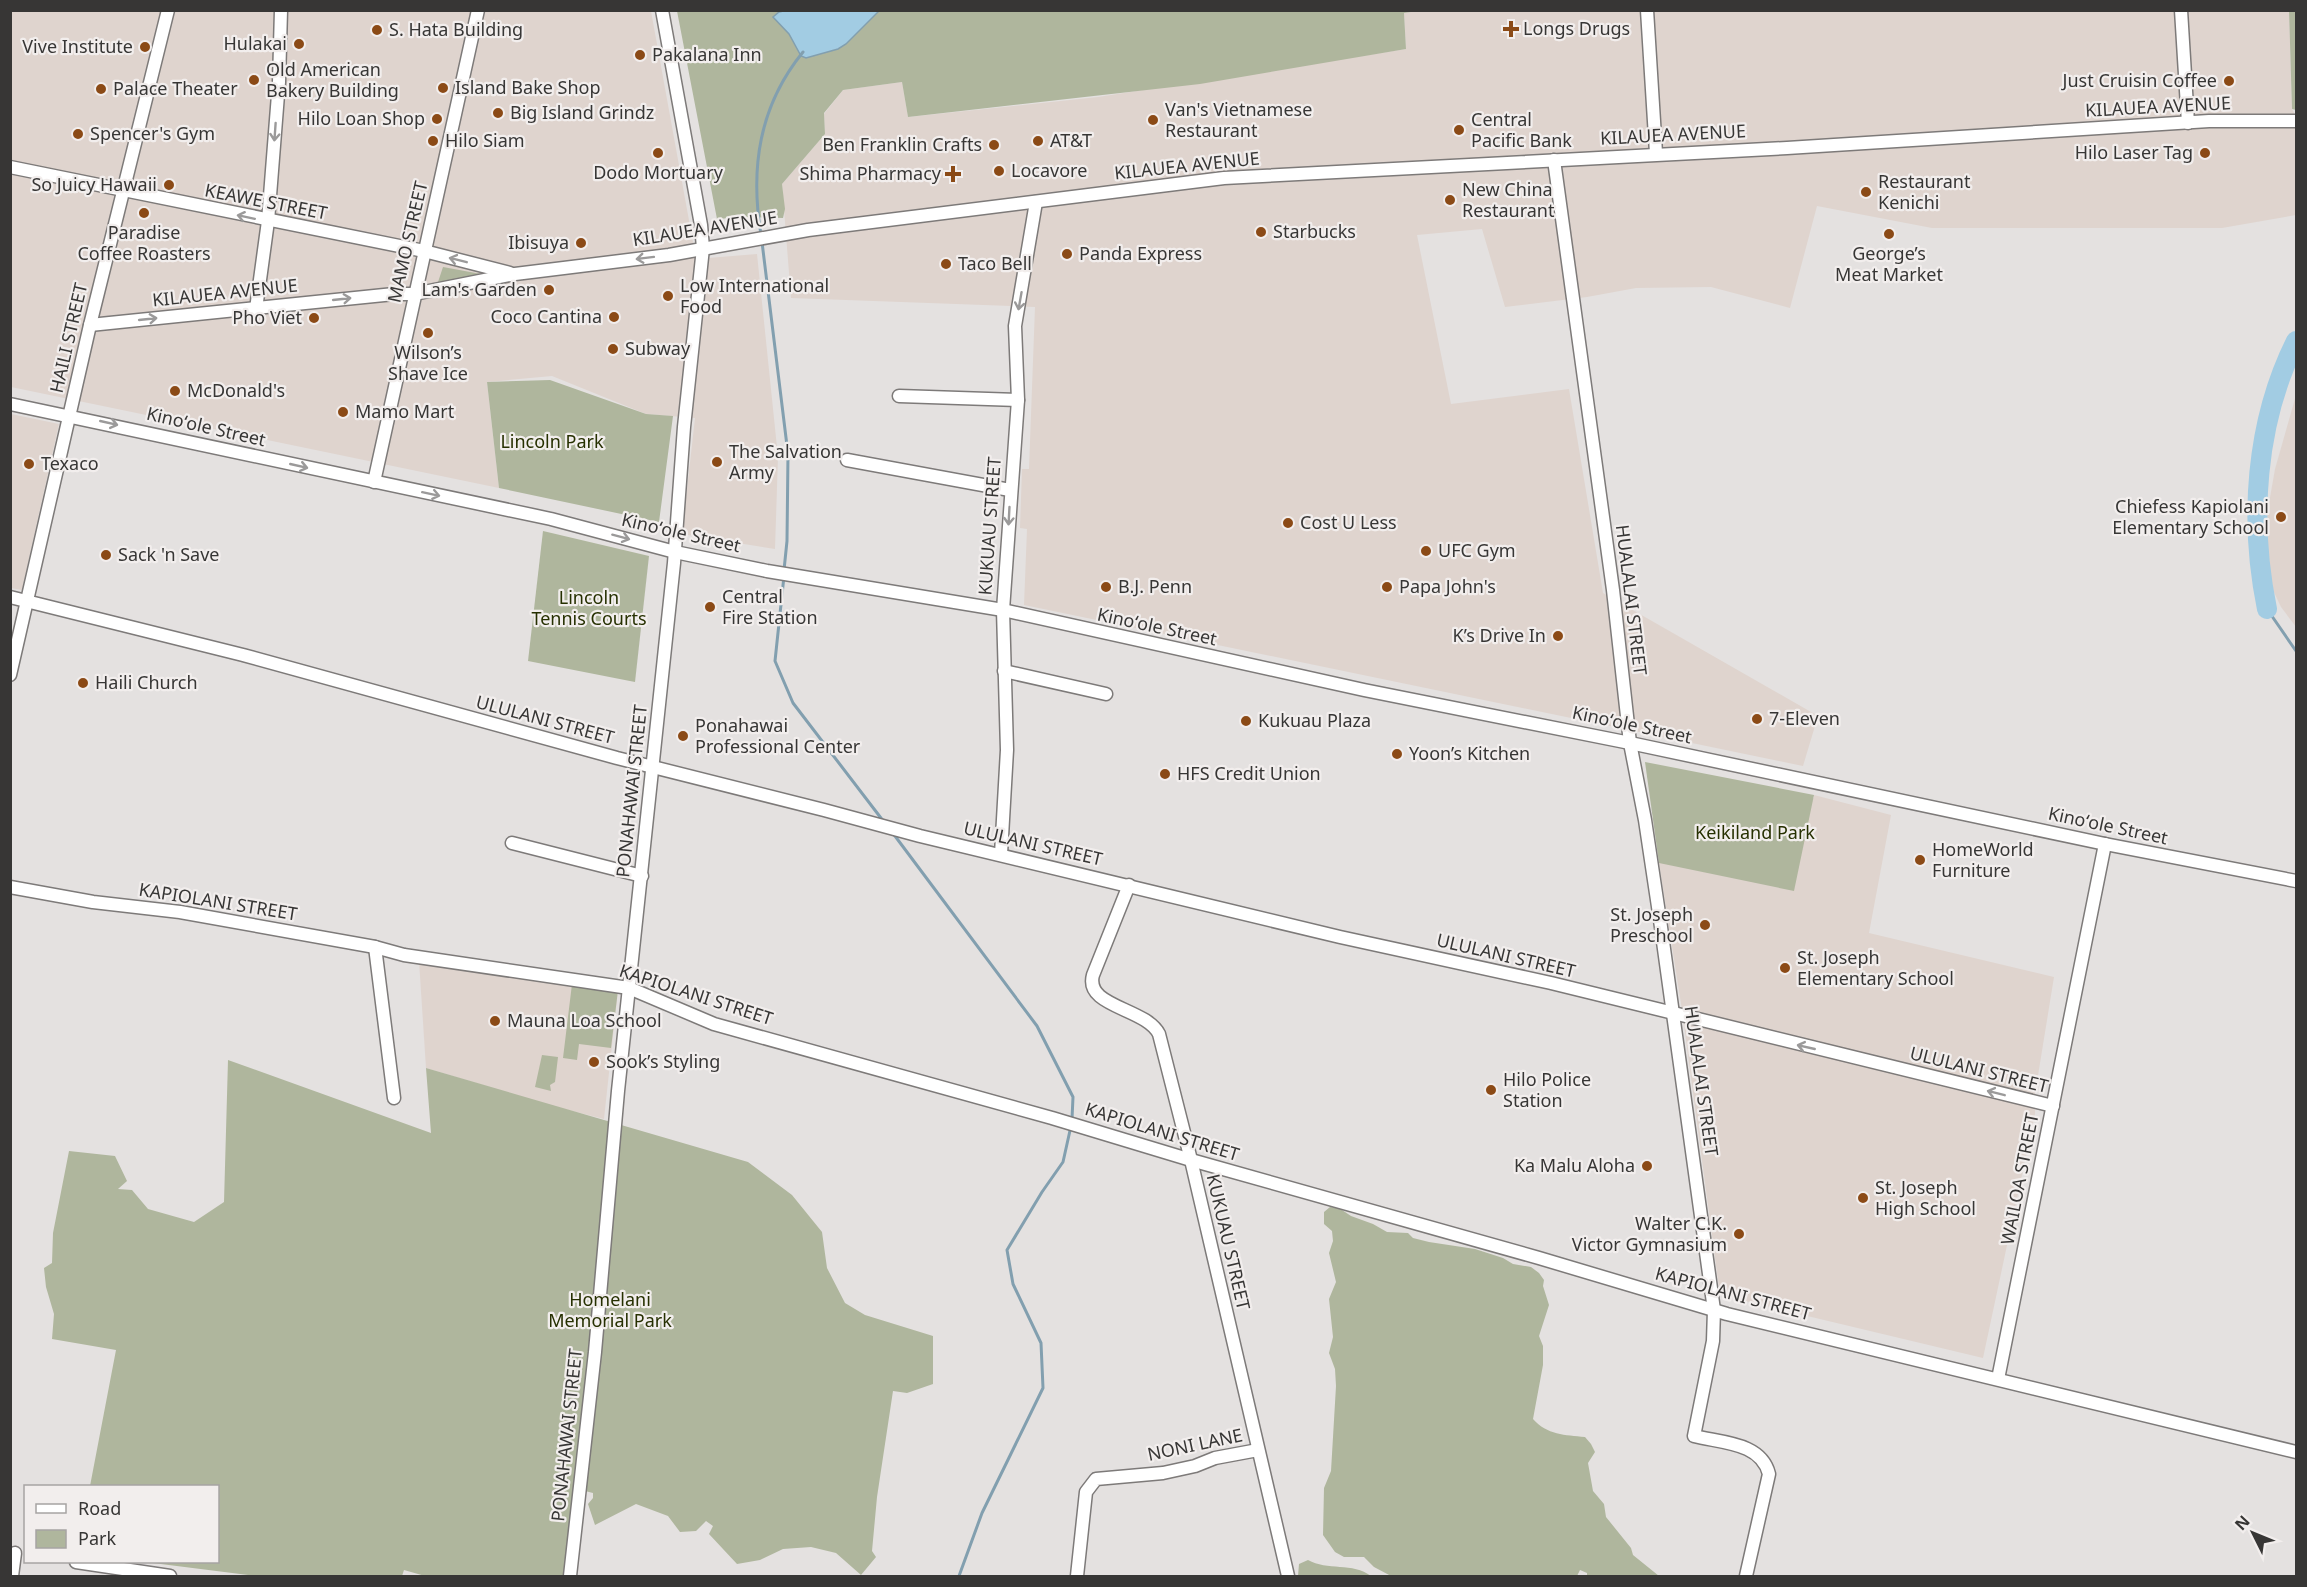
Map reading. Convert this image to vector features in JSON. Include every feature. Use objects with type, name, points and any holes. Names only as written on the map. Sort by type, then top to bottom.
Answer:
[{"type":"street","name":"HAILI STREET","points":[[10,675],[122,190],[168,10]]},
{"type":"street","points":[[256,309],[268,221],[279,82],[281,10]]},
{"type":"street","name":"MAMO STREET","points":[[374,482],[478,10]]},
{"type":"street","name":"PONAHAWAI STREET","points":[[570,1576],[595,1352],[703,248],[662,10]]},
{"type":"street","points":[[1647,10],[1656,153]]},
{"type":"street","points":[[2181,10],[2188,123]]},
{"type":"street","name":"KILAUEA AVENUE","points":[[90,325],[394,294],[414,294],[515,274],[669,255],[808,230],[1248,176],[1745,150],[2188,123],[2296,121]]},
{"type":"street","name":"HUALALAI STREET","points":[[1554,160],[1613,590],[1630,743],[1645,820],[1674,1014],[1714,1310],[1713,1341],[1694,1436],[1755,1452],[1766,1464],[1768,1481],[1746,1576]]},
{"type":"street","name":"KEAWE STREET","points":[[10,167],[424,251],[515,274]]},
{"type":"street","name":"KUKUAU STREET","points":[[1000,854],[1007,750],[1003,610],[1018,400],[1015,326],[1036,202]]},
{"type":"street","points":[[899,396],[1018,400]]},
{"type":"street","name":"Kinoʻole Street","points":[[10,404],[551,519],[675,552],[805,578],[1003,610],[1110,636],[1364,690],[1630,743],[2105,844],[2296,881]]},
{"type":"street","points":[[847,460],[1010,490]]},
{"type":"street","name":"ULULANI STREET","points":[[10,597],[243,655],[341,684],[920,836],[1329,934],[1551,983],[2053,1106]]},
{"type":"street","points":[[1004,671],[1107,694]]},
{"type":"street","points":[[512,843],[642,876]]},
{"type":"street","name":"WAILOA STREET","points":[[1998,1379],[2105,844]]},
{"type":"street","name":"KUKUAU STREET","points":[[1129,885],[1091,985],[1099,997],[1145,1019],[1156,1029],[1191,1160],[1288,1576]]},
{"type":"street","name":"KAPIOLANI STREET","points":[[10,887],[93,902],[180,912],[375,947],[404,955],[629,988],[714,1023],[1052,1118],[1714,1310],[2296,1452]]},
{"type":"street","points":[[375,947],[394,1098]]},
{"type":"street","name":"NONI LANE","points":[[1077,1576],[1086,1492],[1096,1479],[1163,1473],[1195,1466],[1215,1458],[1258,1450]]},
{"type":"street","points":[[12,1576],[17,1553]]},
{"type":"street","points":[[83,1563],[170,1576]]},
{"type":"shaded area","points":[[11,11],[651,11],[696,259],[757,254],[778,457],[775,549],[682,534],[695,418],[646,414],[552,376],[487,382],[499,488],[11,387]]},
{"type":"shaded area","points":[[1418,11],[2289,11],[2292,109],[2296,116],[2296,215],[2222,228],[1932,228],[1817,206],[1790,308],[1711,287],[1636,288],[1587,297],[1505,307],[1482,229],[1417,235],[1451,404],[1569,389],[1603,593],[1818,716],[1803,766],[1024,605],[1027,529],[1020,528],[1022,469],[1029,469],[1035,307],[791,298],[782,184],[825,134],[824,114],[843,90],[902,82],[908,117],[1098,97],[1406,49],[1404,13]]},
{"type":"shaded area","name":"Chiefess Kapiolani Elementary School","points":[[2296,395],[2296,627],[2281,607],[2273,590],[2262,543],[2275,469]]},
{"type":"shaded area","points":[[11,414],[59,424],[22,590],[11,588]]},
{"type":"shaded area","points":[[1814,795],[1891,815],[1869,933],[2054,977],[2035,1094],[2035,1114],[1983,1358],[1720,1295],[1682,1010],[1659,863],[1814,798]]},
{"type":"shaded area","name":"Mauna Loa School","points":[[419,961],[618,990],[604,1119],[552,1106],[426,1068]]},
{"type":"green space","points":[[677,11],[1418,11],[1404,13],[1406,49],[1200,84],[908,117],[902,82],[843,90],[824,113],[825,134],[782,184],[785,209],[783,218],[717,219]]},
{"type":"green space","points":[[2289,11],[2296,11],[2296,110],[2292,109]]},
{"type":"green space","points":[[443,267],[481,274],[438,282]]},
{"type":"green space","name":"Lincoln Park","points":[[550,380],[646,414],[673,416],[659,522],[499,488],[487,382]]},
{"type":"green space","name":"Lincoln Tennis Courts","points":[[543,531],[649,556],[635,682],[528,661]]},
{"type":"green space","name":"Keikiland Park","points":[[1645,762],[1814,795],[1794,891],[1659,863]]},
{"type":"green space","points":[[572,984],[618,990],[611,1048],[579,1044],[577,1060],[563,1058]]},
{"type":"green space","points":[[542,1055],[558,1057],[555,1082],[550,1085],[551,1091],[535,1087]]},
{"type":"green space","name":"Homelani Memorial Park","points":[[228,1060],[431,1133],[426,1068],[748,1162],[792,1195],[822,1232],[827,1268],[845,1303],[865,1315],[933,1336],[933,1384],[907,1393],[893,1391],[877,1497],[872,1551],[876,1557],[861,1575],[836,1553],[811,1547],[783,1549],[760,1560],[737,1564],[709,1534],[713,1526],[706,1521],[696,1531],[680,1532],[668,1516],[636,1504],[595,1525],[588,1504],[593,1498],[593,1493],[573,1488],[567,1576],[425,1576],[404,1570],[402,1576],[256,1576],[153,1563],[219,1563],[219,1485],[90,1485],[116,1350],[52,1339],[54,1314],[46,1287],[44,1268],[52,1263],[53,1233],[69,1151],[115,1156],[127,1181],[118,1189],[132,1190],[148,1209],[194,1222],[224,1202]]},
{"type":"green space","points":[[1330,1207],[1339,1208],[1387,1232],[1408,1233],[1413,1238],[1429,1242],[1475,1249],[1503,1258],[1513,1264],[1531,1267],[1539,1273],[1544,1280],[1543,1286],[1549,1305],[1539,1336],[1543,1346],[1543,1365],[1533,1419],[1550,1431],[1585,1437],[1591,1444],[1595,1452],[1588,1463],[1593,1491],[1604,1504],[1606,1517],[1631,1548],[1633,1555],[1659,1576],[1587,1576],[1587,1573],[1580,1570],[1577,1576],[1391,1576],[1374,1567],[1364,1557],[1344,1557],[1335,1552],[1323,1535],[1324,1488],[1331,1471],[1336,1386],[1335,1369],[1329,1353],[1333,1337],[1329,1299],[1336,1282],[1329,1253],[1333,1241],[1332,1231],[1324,1224],[1324,1212]]},
{"type":"green space","points":[[1308,1560],[1323,1565],[1356,1569],[1371,1576],[1298,1576],[1299,1564]]},
{"type":"water","points":[[788,10],[879,11],[846,44],[838,49],[806,58],[801,56],[789,34],[773,17],[779,12]]},
{"type":"waterway","points":[[761,235],[757,186],[761,139],[776,94],[803,52]]},
{"type":"waterway","points":[[762,242],[788,454],[787,541],[784,570]]},
{"type":"waterway","points":[[2267,609],[2258,542],[2259,473],[2272,405],[2282,372],[2296,341]]},
{"type":"waterway","points":[[784,576],[775,661],[793,703],[884,822]]},
{"type":"waterway","points":[[2267,609],[2296,651]]},
{"type":"waterway","points":[[892,832],[1037,1026],[1073,1097],[1072,1119]]},
{"type":"waterway","points":[[959,1576],[982,1513],[1043,1388],[1041,1343],[1013,1284],[1007,1250],[1063,1162],[1071,1126]]},
{"type":"place","name":"Longs Drugs","points":[[1511,29]]},
{"type":"place","name":"S. Hata Building","points":[[377,30]]},
{"type":"place","name":"Hulakai","points":[[299,44]]},
{"type":"place","name":"Vive Institute","points":[[145,47]]},
{"type":"place","name":"Pakalana Inn","points":[[640,55]]},
{"type":"place","name":"Old American Bakery Building","points":[[254,80]]},
{"type":"place","name":"Just Cruisin Coffee","points":[[2229,81]]},
{"type":"place","name":"Island Bake Shop","points":[[443,88]]},
{"type":"place","name":"Palace Theater","points":[[101,89]]},
{"type":"place","name":"Big Island Grindz","points":[[498,113]]},
{"type":"place","name":"Hilo Loan Shop","points":[[437,119]]},
{"type":"place","name":"Van's Vietnamese Restaurant","points":[[1153,120]]},
{"type":"place","name":"Central Pacific Bank","points":[[1459,130]]},
{"type":"place","name":"Spencer's Gym","points":[[78,134]]},
{"type":"place","name":"Hilo Siam","points":[[433,141]]},
{"type":"place","name":"AT&T","points":[[1038,141]]},
{"type":"place","name":"Ben Franklin Crafts","points":[[994,145]]},
{"type":"place","name":"Dodo Mortuary","points":[[658,153]]},
{"type":"place","name":"Hilo Laser Tag","points":[[2205,153]]},
{"type":"place","name":"Locavore","points":[[999,171]]},
{"type":"place","name":"Shima Pharmacy","points":[[953,174]]},
{"type":"place","name":"So Juicy Hawaii","points":[[169,185]]},
{"type":"place","name":"Restaurant Kenichi","points":[[1866,192]]},
{"type":"place","name":"New China Restaurant","points":[[1450,200]]},
{"type":"place","name":"Paradise Coffee Roasters","points":[[144,213]]},
{"type":"place","name":"Starbucks","points":[[1261,232]]},
{"type":"place","name":"George’s Meat Market","points":[[1889,234]]},
{"type":"place","name":"Ibisuya","points":[[581,243]]},
{"type":"place","name":"Panda Express","points":[[1067,254]]},
{"type":"place","name":"Taco Bell","points":[[946,264]]},
{"type":"place","name":"Lam's Garden","points":[[549,290]]},
{"type":"place","name":"Low International Food","points":[[668,296]]},
{"type":"place","name":"Coco Cantina","points":[[614,317]]},
{"type":"place","name":"Pho Viet","points":[[314,318]]},
{"type":"place","name":"Wilson’s Shave Ice","points":[[428,333]]},
{"type":"place","name":"Subway","points":[[613,349]]},
{"type":"place","name":"McDonald's","points":[[175,391]]},
{"type":"place","name":"Mamo Mart","points":[[343,412]]},
{"type":"place","name":"The Salvation Army","points":[[717,462]]},
{"type":"place","name":"Texaco","points":[[29,464]]},
{"type":"place","name":"Chiefess Kapiolani Elementary School","points":[[2281,517]]},
{"type":"place","name":"Cost U Less","points":[[1288,523]]},
{"type":"place","name":"UFC Gym","points":[[1426,551]]},
{"type":"place","name":"Sack 'n Save","points":[[106,555]]},
{"type":"place","name":"B.J. Penn","points":[[1106,587]]},
{"type":"place","name":"Papa John's","points":[[1387,587]]},
{"type":"place","name":"Central Fire Station","points":[[710,607]]},
{"type":"place","name":"K’s Drive In","points":[[1558,636]]},
{"type":"place","name":"Haili Church","points":[[83,683]]},
{"type":"place","name":"7-Eleven","points":[[1757,719]]},
{"type":"place","name":"Kukuau Plaza","points":[[1246,721]]},
{"type":"place","name":"Ponahawai Professional Center","points":[[683,736]]},
{"type":"place","name":"Yoon’s Kitchen","points":[[1397,754]]},
{"type":"place","name":"HFS Credit Union","points":[[1165,774]]},
{"type":"place","name":"HomeWorld Furniture","points":[[1920,860]]},
{"type":"place","name":"St. Joseph Preschool","points":[[1705,925]]},
{"type":"place","name":"St. Joseph Elementary School","points":[[1785,968]]},
{"type":"place","name":"Mauna Loa School","points":[[495,1021]]},
{"type":"place","name":"Sook’s Styling","points":[[594,1062]]},
{"type":"place","name":"Hilo Police Station","points":[[1491,1090]]},
{"type":"place","name":"Ka Malu Aloha","points":[[1647,1166]]},
{"type":"place","name":"St. Joseph High School","points":[[1863,1198]]},
{"type":"place","name":"Walter C.K. Victor Gymnasium","points":[[1739,1234]]}]
